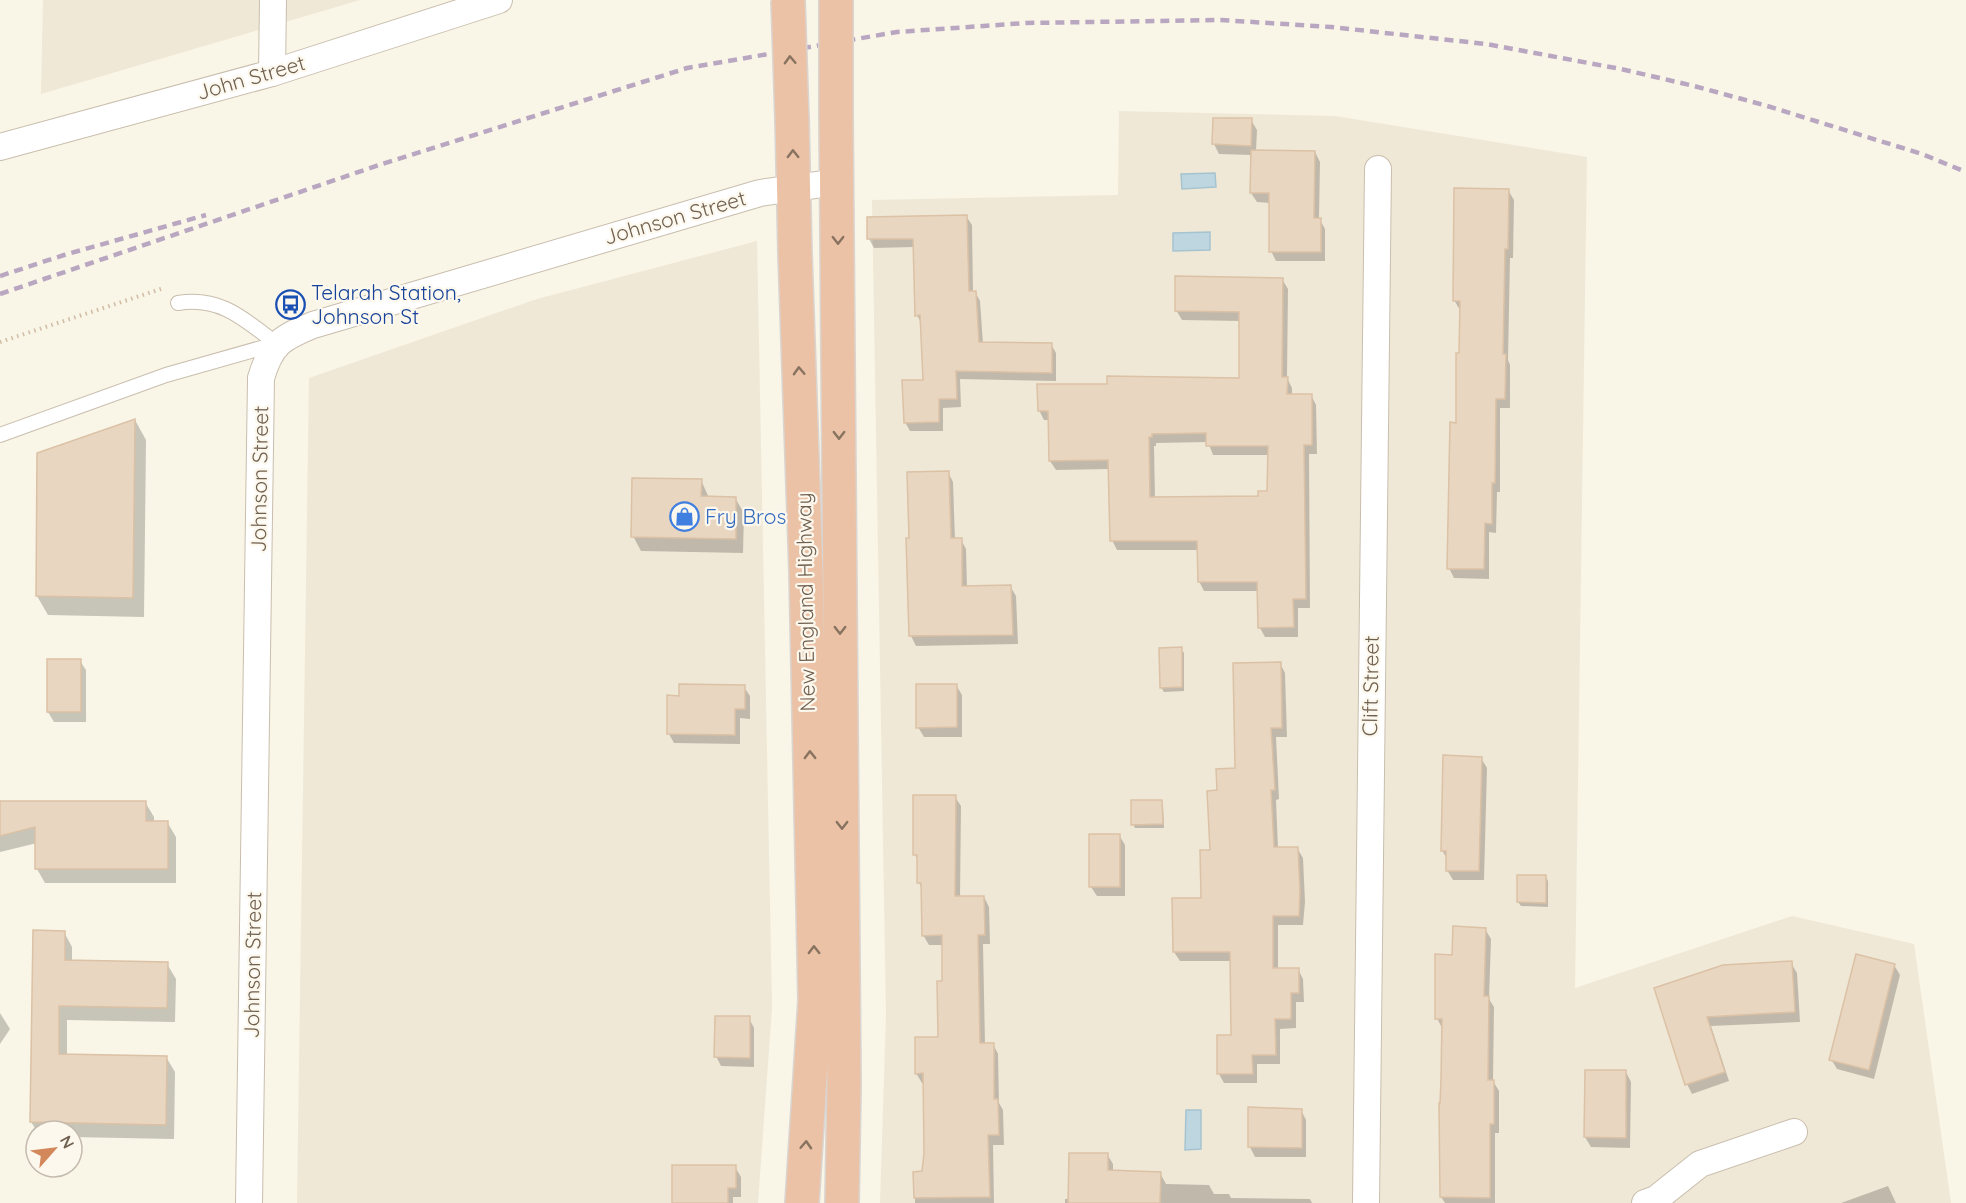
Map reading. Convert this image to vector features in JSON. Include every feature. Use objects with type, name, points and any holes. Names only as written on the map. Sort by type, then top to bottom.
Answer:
[{"type":"highway","name":"New England Highway","points":[[788,0],[806,572],[814,1000],[802,1203]]},
{"type":"highway","name":"New England Highway","points":[[836,0],[844,1086],[842,1203]]},
{"type":"street","points":[[272,73],[273,0]]},
{"type":"street","name":"John Street","points":[[0,147],[272,73],[499,0]]},
{"type":"street","name":"Clift Street","points":[[1366,1203],[1378,169]]},
{"type":"street","name":"Johnson Street","points":[[249,1203],[261,378],[267,360],[277,344],[313,325],[760,193],[837,182]]},
{"type":"street","points":[[1645,1203],[1656,1199],[1700,1164],[1794,1132]]},
{"type":"lane","points":[[178,303],[210,302],[228,309],[277,344]]},
{"type":"lane","points":[[0,435],[166,375],[277,344]]},
{"type":"path","points":[[0,342],[163,288]]},
{"type":"shaded area","points":[[43,0],[360,0],[41,94]]},
{"type":"shaded area","points":[[1119,111],[1335,116],[1587,157],[1575,988],[1792,916],[1914,944],[1951,1203],[880,1203],[886,1015],[872,200],[1118,195]]},
{"type":"shaded area","points":[[757,241],[772,1008],[758,1203],[297,1203],[309,378],[537,299]]},
{"type":"water","points":[[1215,173],[1216,187],[1182,189],[1181,174]]},
{"type":"water","points":[[1210,232],[1210,250],[1173,251],[1173,233]]},
{"type":"water","points":[[1186,1110],[1201,1110],[1201,1149],[1185,1150]]},
{"type":"building","points":[[1213,118],[1252,118],[1251,146],[1212,144]]},
{"type":"building","points":[[1251,150],[1315,151],[1314,218],[1321,218],[1321,252],[1269,252],[1269,193],[1250,193]]},
{"type":"building","points":[[1454,188],[1509,189],[1508,249],[1505,249],[1503,354],[1506,354],[1505,399],[1496,399],[1495,483],[1492,483],[1492,524],[1485,523],[1484,569],[1447,569],[1450,422],[1456,423],[1456,353],[1459,353],[1460,301],[1453,301]]},
{"type":"building","points":[[967,215],[969,291],[976,291],[979,342],[1052,343],[1052,373],[956,371],[957,399],[939,399],[939,422],[904,423],[902,380],[923,380],[920,315],[915,316],[913,239],[867,239],[867,217]]},
{"type":"building","points":[[1175,276],[1283,278],[1282,377],[1288,377],[1287,394],[1312,394],[1312,445],[1304,445],[1306,599],[1293,599],[1294,627],[1258,628],[1257,582],[1198,582],[1197,541],[1110,541],[1108,460],[1049,461],[1048,411],[1038,411],[1037,384],[1107,384],[1107,376],[1239,378],[1239,312],[1175,311]],"holes":[[[1206,433],[1206,446],[1268,446],[1267,491],[1258,491],[1258,496],[1150,497],[1149,437],[1152,437],[1152,434]]]},
{"type":"building","points":[[135,419],[133,598],[36,596],[37,453]]},
{"type":"building","points":[[949,471],[951,538],[962,538],[962,586],[1011,585],[1013,635],[909,636],[906,538],[909,538],[907,472]]},
{"type":"building","name":"Fry Bros","points":[[632,478],[702,479],[701,496],[736,497],[736,539],[631,537]]},
{"type":"building","points":[[1182,647],[1182,687],[1160,688],[1159,648]]},
{"type":"building","points":[[47,659],[81,659],[81,712],[47,712]]},
{"type":"building","points":[[1281,662],[1282,728],[1271,728],[1275,790],[1271,790],[1274,847],[1298,847],[1300,892],[1299,916],[1273,916],[1273,968],[1299,968],[1299,993],[1291,993],[1291,1019],[1275,1019],[1276,1055],[1252,1055],[1253,1074],[1217,1074],[1217,1035],[1231,1035],[1230,952],[1173,952],[1172,898],[1201,898],[1200,850],[1210,850],[1207,791],[1217,790],[1216,769],[1235,768],[1233,663]]},
{"type":"building","points":[[679,684],[745,685],[745,709],[735,709],[735,735],[667,734],[667,695],[679,696]]},
{"type":"building","points":[[916,684],[957,684],[957,727],[916,728]]},
{"type":"building","points":[[1443,755],[1482,757],[1479,871],[1446,871],[1446,851],[1441,851]]},
{"type":"building","points":[[913,795],[956,795],[955,896],[984,896],[985,935],[978,935],[980,1043],[994,1043],[994,1099],[998,1099],[999,1135],[988,1135],[990,1197],[914,1198],[913,1172],[922,1171],[924,1153],[923,1073],[915,1074],[915,1037],[938,1037],[937,981],[942,981],[942,935],[922,936],[921,883],[917,883],[917,855],[913,855]]},
{"type":"building","points":[[1131,800],[1162,800],[1163,824],[1131,825]]},
{"type":"building","points":[[0,801],[146,801],[146,821],[168,821],[168,869],[35,869],[35,827],[0,836]]},
{"type":"building","points":[[1089,834],[1120,834],[1120,887],[1089,887]]},
{"type":"building","points":[[1517,875],[1546,875],[1546,903],[1517,902]]},
{"type":"building","points":[[1453,926],[1486,928],[1484,996],[1489,996],[1488,1080],[1494,1080],[1494,1124],[1490,1124],[1490,1198],[1440,1197],[1439,1103],[1442,1019],[1435,1019],[1435,954],[1452,955]]},
{"type":"building","points":[[33,930],[65,931],[65,960],[168,962],[167,1008],[59,1006],[59,1054],[167,1056],[166,1125],[84,1123],[84,1119],[30,1119]]},
{"type":"building","points":[[1856,954],[1895,964],[1869,1070],[1829,1060]]},
{"type":"building","points":[[1792,961],[1795,1012],[1707,1017],[1725,1072],[1685,1085],[1654,988],[1723,965]]},
{"type":"building","points":[[715,1016],[750,1016],[750,1058],[714,1057]]},
{"type":"building","points":[[1585,1070],[1626,1070],[1626,1138],[1584,1137]]},
{"type":"building","points":[[1248,1107],[1302,1109],[1302,1148],[1248,1147]]},
{"type":"building","points":[[1069,1153],[1108,1153],[1108,1170],[1161,1172],[1160,1203],[1068,1203]]},
{"type":"building","points":[[672,1165],[736,1165],[736,1188],[728,1188],[728,1203],[672,1203]]},
{"type":"railway","points":[[0,294],[382,164],[687,68],[897,32],[1026,23],[1221,20],[1331,27],[1486,44],[1621,69],[1694,86],[1922,154],[1966,172]]},
{"type":"railway","points":[[0,276],[64,255],[206,215]]},
{"type":"place","name":"Telarah Station, Johnson St","points":[[290,305]]},
{"type":"place","name":"Fry Bros","points":[[684,517]]}]
